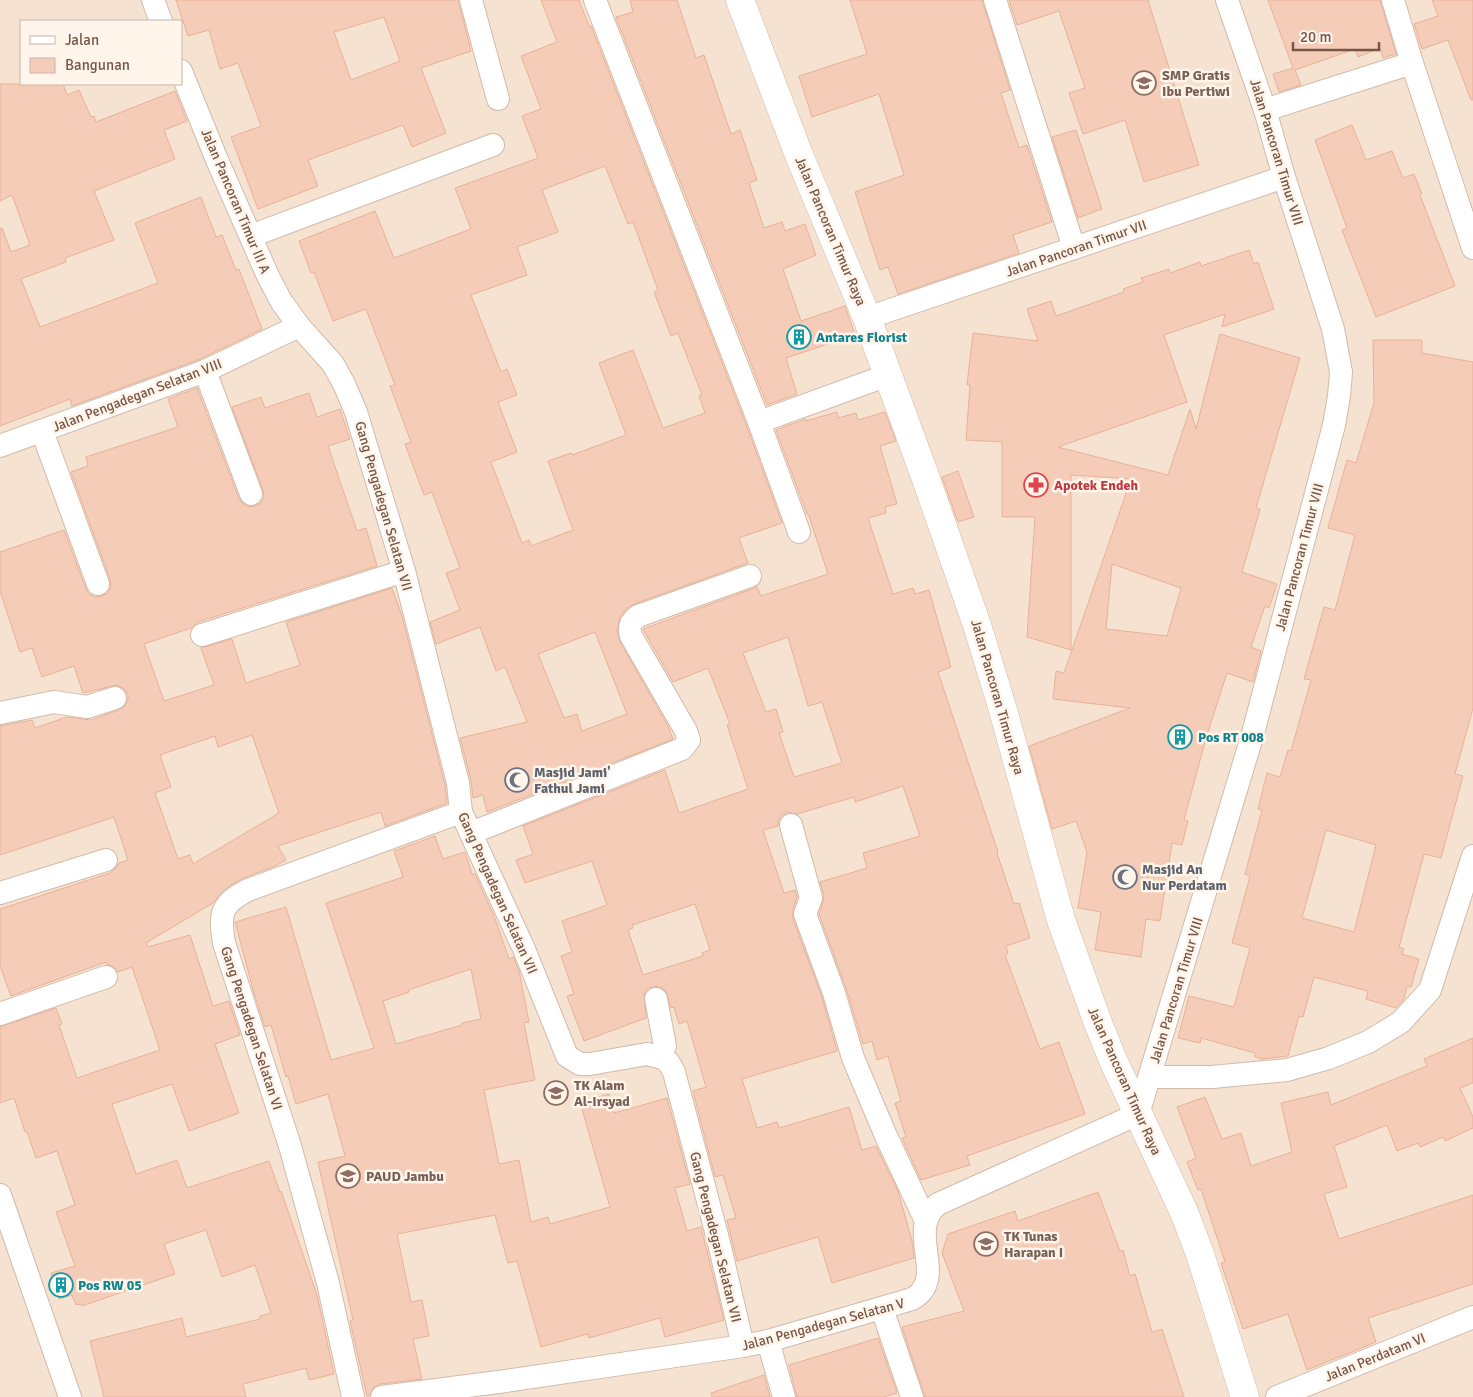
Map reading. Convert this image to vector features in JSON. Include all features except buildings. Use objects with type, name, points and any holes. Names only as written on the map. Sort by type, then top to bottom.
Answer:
[{"type":"street","points":[[153,0],[161,20]]},
{"type":"street","points":[[471,0],[498,99]]},
{"type":"street","points":[[595,0],[799,532]]},
{"type":"street","name":"Jalan Pancoran Timur Raya","points":[[740,0],[799,155],[867,318],[888,375],[977,625],[1062,920],[1098,1023],[1184,1212],[1200,1254],[1245,1397]]},
{"type":"street","points":[[995,0],[1074,248]]},
{"type":"street","name":"Jalan Pancoran Timur VIII","points":[[1138,1114],[1252,737],[1340,396],[1341,372],[1336,343],[1265,110],[1227,0]]},
{"type":"street","points":[[1393,0],[1473,248]]},
{"type":"street","points":[[1265,110],[1412,63]]},
{"type":"street","name":"Jalan Pancoran Timur III A","points":[[182,73],[217,160],[281,301],[299,326]]},
{"type":"street","points":[[251,236],[493,145]]},
{"type":"street","name":"Jalan Pancoran Timur VII","points":[[867,318],[1284,177]]},
{"type":"street","name":"Jalan Pengadegan Selatan VIII","points":[[0,446],[205,372],[299,326]]},
{"type":"street","name":"Gang Pengadegan Selatan VII","points":[[299,326],[333,364],[356,412],[404,572],[458,783],[461,812],[524,949],[568,1056],[580,1064],[590,1064],[647,1054],[660,1057],[669,1063],[674,1072],[743,1346]]},
{"type":"street","points":[[205,372],[251,494]]},
{"type":"street","points":[[758,422],[888,375]]},
{"type":"street","points":[[42,431],[98,584]]},
{"type":"street","points":[[202,635],[404,572]]},
{"type":"street","points":[[471,833],[682,749],[689,740],[686,731],[632,636],[630,625],[632,620],[638,616],[750,576]]},
{"type":"street","points":[[0,713],[54,702],[87,707],[115,698]]},
{"type":"street","name":"Gang Pengadegan Selatan VI","points":[[353,1397],[328,1283],[290,1146],[224,943],[221,915],[226,905],[235,896],[248,890],[461,812]]},
{"type":"street","points":[[791,825],[811,898],[805,914],[834,993],[853,1058],[886,1136],[926,1221]]},
{"type":"street","points":[[1150,1077],[1212,1077],[1287,1070],[1329,1058],[1368,1042],[1401,1022],[1430,990],[1469,885],[1473,856]]},
{"type":"street","points":[[0,893],[106,860]]},
{"type":"street","points":[[0,1014],[106,977]]},
{"type":"street","points":[[656,999],[665,1046],[660,1057]]},
{"type":"street","points":[[926,1221],[932,1209],[938,1204],[1138,1114]]},
{"type":"street","points":[[0,1195],[70,1397]]},
{"type":"street","name":"Jalan Pengadegan Selatan V","points":[[382,1397],[507,1389],[768,1341],[882,1309],[912,1299],[921,1293],[926,1286],[928,1275],[924,1230],[926,1221]]},
{"type":"street","points":[[882,1309],[912,1397]]},
{"type":"street","name":"Jalan Perdatam VI","points":[[1277,1397],[1473,1317]]},
{"type":"street","points":[[768,1341],[784,1397]]},
{"type":"shaded area","points":[[0,0],[1473,0],[1473,1397],[0,1397]]},
{"type":"place","name":"SMP Gratis Ibu Pertiwi","points":[[1144,83]]},
{"type":"place","name":"Antares Florist","points":[[799,337]]},
{"type":"place","name":"Apotek Endeh","points":[[1036,485]]},
{"type":"place","name":"Pos RT 008","points":[[1180,737]]},
{"type":"place","name":"Masjid Jami' Fathul Jami","points":[[517,780]]},
{"type":"place","name":"Masjid An Nur Perdatam","points":[[1125,877]]},
{"type":"place","name":"TK Alam Al-Irsyad","points":[[556,1093]]},
{"type":"place","name":"PAUD Jambu","points":[[348,1176]]},
{"type":"place","name":"TK Tunas Harapan I","points":[[986,1244]]},
{"type":"place","name":"Pos RW 05","points":[[61,1285]]}]
